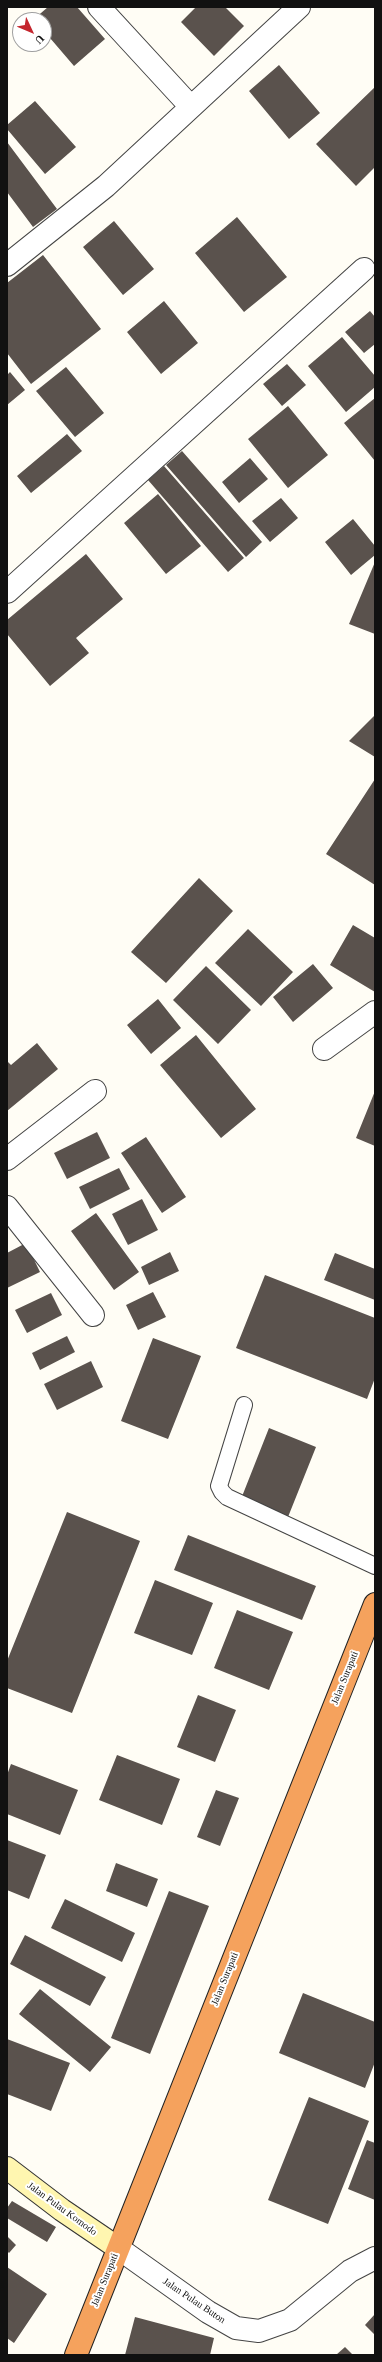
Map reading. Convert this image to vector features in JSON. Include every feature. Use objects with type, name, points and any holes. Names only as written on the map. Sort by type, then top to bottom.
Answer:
[{"type":"highway","name":"Jalan Surapati","points":[[76,2355],[375,1604]]},
{"type":"street","points":[[99,7],[191,107]]},
{"type":"street","points":[[7,266],[106,186],[299,7]]},
{"type":"street","points":[[7,592],[364,269]]},
{"type":"street","points":[[324,1049],[375,1012]]},
{"type":"street","points":[[7,1159],[95,1091]]},
{"type":"street","points":[[7,1207],[92,1315]]},
{"type":"street","name":"Jalan Pulau Komodo","points":[[7,2168],[62,2210],[118,2248]]},
{"type":"street","name":"Jalan Pulau Buton","points":[[118,2248],[214,2315],[236,2328],[258,2331],[290,2320],[350,2272],[375,2258]]},
{"type":"lane","points":[[244,1405],[219,1486],[222,1492],[227,1497],[375,1566]]},
{"type":"building","points":[[48,7],[77,7],[105,39],[74,66],[52,40],[52,12],[42,12]]},
{"type":"building","points":[[196,7],[225,7],[244,26],[214,56],[181,22]]},
{"type":"building","points":[[279,65],[320,113],[289,139],[249,91]]},
{"type":"building","points":[[375,87],[375,167],[356,186],[316,144]]},
{"type":"building","points":[[35,101],[76,147],[45,174],[7,129],[7,125]]},
{"type":"building","points":[[7,142],[57,209],[33,227],[7,192]]},
{"type":"building","points":[[237,217],[287,277],[244,312],[195,253]]},
{"type":"building","points":[[114,221],[154,269],[123,295],[83,247]]},
{"type":"building","points":[[43,255],[101,329],[31,384],[7,353],[7,283]]},
{"type":"building","points":[[164,301],[198,343],[161,374],[127,332]]},
{"type":"building","points":[[370,311],[375,317],[375,344],[364,353],[345,332]]},
{"type":"building","points":[[342,337],[375,376],[375,387],[346,412],[308,366]]},
{"type":"building","points":[[287,364],[306,385],[282,406],[263,384]]},
{"type":"building","points":[[66,367],[104,413],[75,437],[36,391]]},
{"type":"building","points":[[10,372],[25,390],[7,405],[7,375]]},
{"type":"building","points":[[375,398],[375,461],[344,423]]},
{"type":"building","points":[[288,406],[328,455],[288,488],[248,439]]},
{"type":"building","points":[[67,434],[82,451],[31,493],[17,476]]},
{"type":"building","points":[[182,451],[262,542],[246,557],[166,465]]},
{"type":"building","points":[[250,458],[268,479],[239,503],[222,482]]},
{"type":"building","points":[[164,466],[244,558],[228,572],[148,480]]},
{"type":"building","points":[[158,494],[201,546],[166,574],[124,523]]},
{"type":"building","points":[[281,498],[298,518],[270,542],[252,521]]},
{"type":"building","points":[[353,519],[375,546],[375,555],[351,575],[325,542]]},
{"type":"building","points":[[86,554],[123,599],[76,638],[89,653],[50,686],[7,634],[7,620]]},
{"type":"building","points":[[375,562],[375,634],[349,624]]},
{"type":"building","points":[[375,715],[375,757],[349,741]]},
{"type":"building","points":[[375,779],[375,885],[326,854]]},
{"type":"building","points":[[199,878],[233,911],[166,983],[131,952]]},
{"type":"building","points":[[353,925],[375,938],[375,992],[330,965]]},
{"type":"building","points":[[248,929],[293,972],[261,1006],[215,963]]},
{"type":"building","points":[[313,964],[333,988],[293,1022],[273,997]]},
{"type":"building","points":[[206,966],[251,1010],[218,1044],[173,1000]]},
{"type":"building","points":[[158,999],[181,1028],[151,1054],[127,1025]]},
{"type":"building","points":[[196,1035],[256,1109],[221,1138],[160,1065]]},
{"type":"building","points":[[37,1043],[58,1069],[7,1111],[7,1061],[11,1065]]},
{"type":"building","points":[[375,1091],[375,1146],[356,1138]]},
{"type":"building","points":[[97,1132],[110,1158],[67,1179],[54,1153]]},
{"type":"building","points":[[146,1137],[186,1197],[162,1213],[121,1153]]},
{"type":"building","points":[[119,1168],[130,1189],[90,1209],[79,1187]]},
{"type":"building","points":[[142,1199],[158,1230],[128,1245],[112,1214]]},
{"type":"building","points":[[96,1213],[139,1272],[114,1290],[71,1231]]},
{"type":"building","points":[[26,1243],[40,1272],[7,1288],[7,1253]]},
{"type":"building","points":[[170,1252],[179,1271],[149,1285],[141,1267]]},
{"type":"building","points":[[335,1253],[375,1269],[375,1300],[324,1280]]},
{"type":"building","points":[[265,1275],[375,1318],[375,1378],[367,1399],[236,1348]]},
{"type":"building","points":[[153,1292],[166,1317],[138,1330],[126,1305]]},
{"type":"building","points":[[51,1293],[62,1315],[27,1333],[15,1310]]},
{"type":"building","points":[[67,1336],[75,1352],[40,1370],[32,1353]]},
{"type":"building","points":[[153,1338],[201,1356],[168,1439],[121,1421]]},
{"type":"building","points":[[91,1361],[103,1387],[57,1410],[44,1384]]},
{"type":"building","points":[[269,1428],[316,1447],[288,1517],[241,1499]]},
{"type":"building","points":[[67,1512],[140,1541],[72,1713],[7,1688],[7,1661]]},
{"type":"building","points":[[188,1535],[316,1586],[302,1620],[174,1570]]},
{"type":"building","points":[[155,1580],[213,1603],[192,1655],[134,1633]]},
{"type":"building","points":[[237,1610],[293,1632],[269,1690],[214,1668]]},
{"type":"building","points":[[198,1695],[236,1710],[215,1762],[177,1747]]},
{"type":"building","points":[[117,1755],[180,1779],[162,1825],[99,1800]]},
{"type":"building","points":[[11,1764],[78,1790],[60,1835],[7,1814],[7,1775]]},
{"type":"building","points":[[216,1790],[239,1798],[220,1846],[197,1837]]},
{"type":"building","points":[[7,1840],[46,1855],[29,1899],[7,1890]]},
{"type":"building","points":[[116,1863],[158,1879],[147,1907],[106,1891]]},
{"type":"building","points":[[169,1891],[209,1906],[150,2054],[111,2038]]},
{"type":"building","points":[[65,1899],[135,1933],[122,1962],[51,1928]]},
{"type":"building","points":[[25,1935],[106,1977],[90,2006],[10,1964]]},
{"type":"building","points":[[40,1989],[111,2047],[90,2072],[19,2014]]},
{"type":"building","points":[[303,1993],[375,2022],[375,2062],[365,2088],[279,2053]]},
{"type":"building","points":[[7,2039],[70,2063],[51,2111],[7,2094]]},
{"type":"building","points":[[309,2097],[369,2121],[328,2224],[268,2200]]},
{"type":"building","points":[[367,2140],[375,2143],[375,2200],[348,2189]]},
{"type":"building","points":[[12,2201],[56,2227],[47,2242],[7,2218],[7,2208]]},
{"type":"building","points":[[7,2236],[16,2245],[9,2253],[7,2251]]},
{"type":"building","points":[[7,2267],[47,2294],[14,2343],[7,2338]]},
{"type":"building","points":[[375,2314],[375,2335],[365,2325]]},
{"type":"building","points":[[135,2317],[214,2338],[210,2355],[125,2355]]},
{"type":"building","points":[[345,2347],[353,2355],[336,2355]]}]
